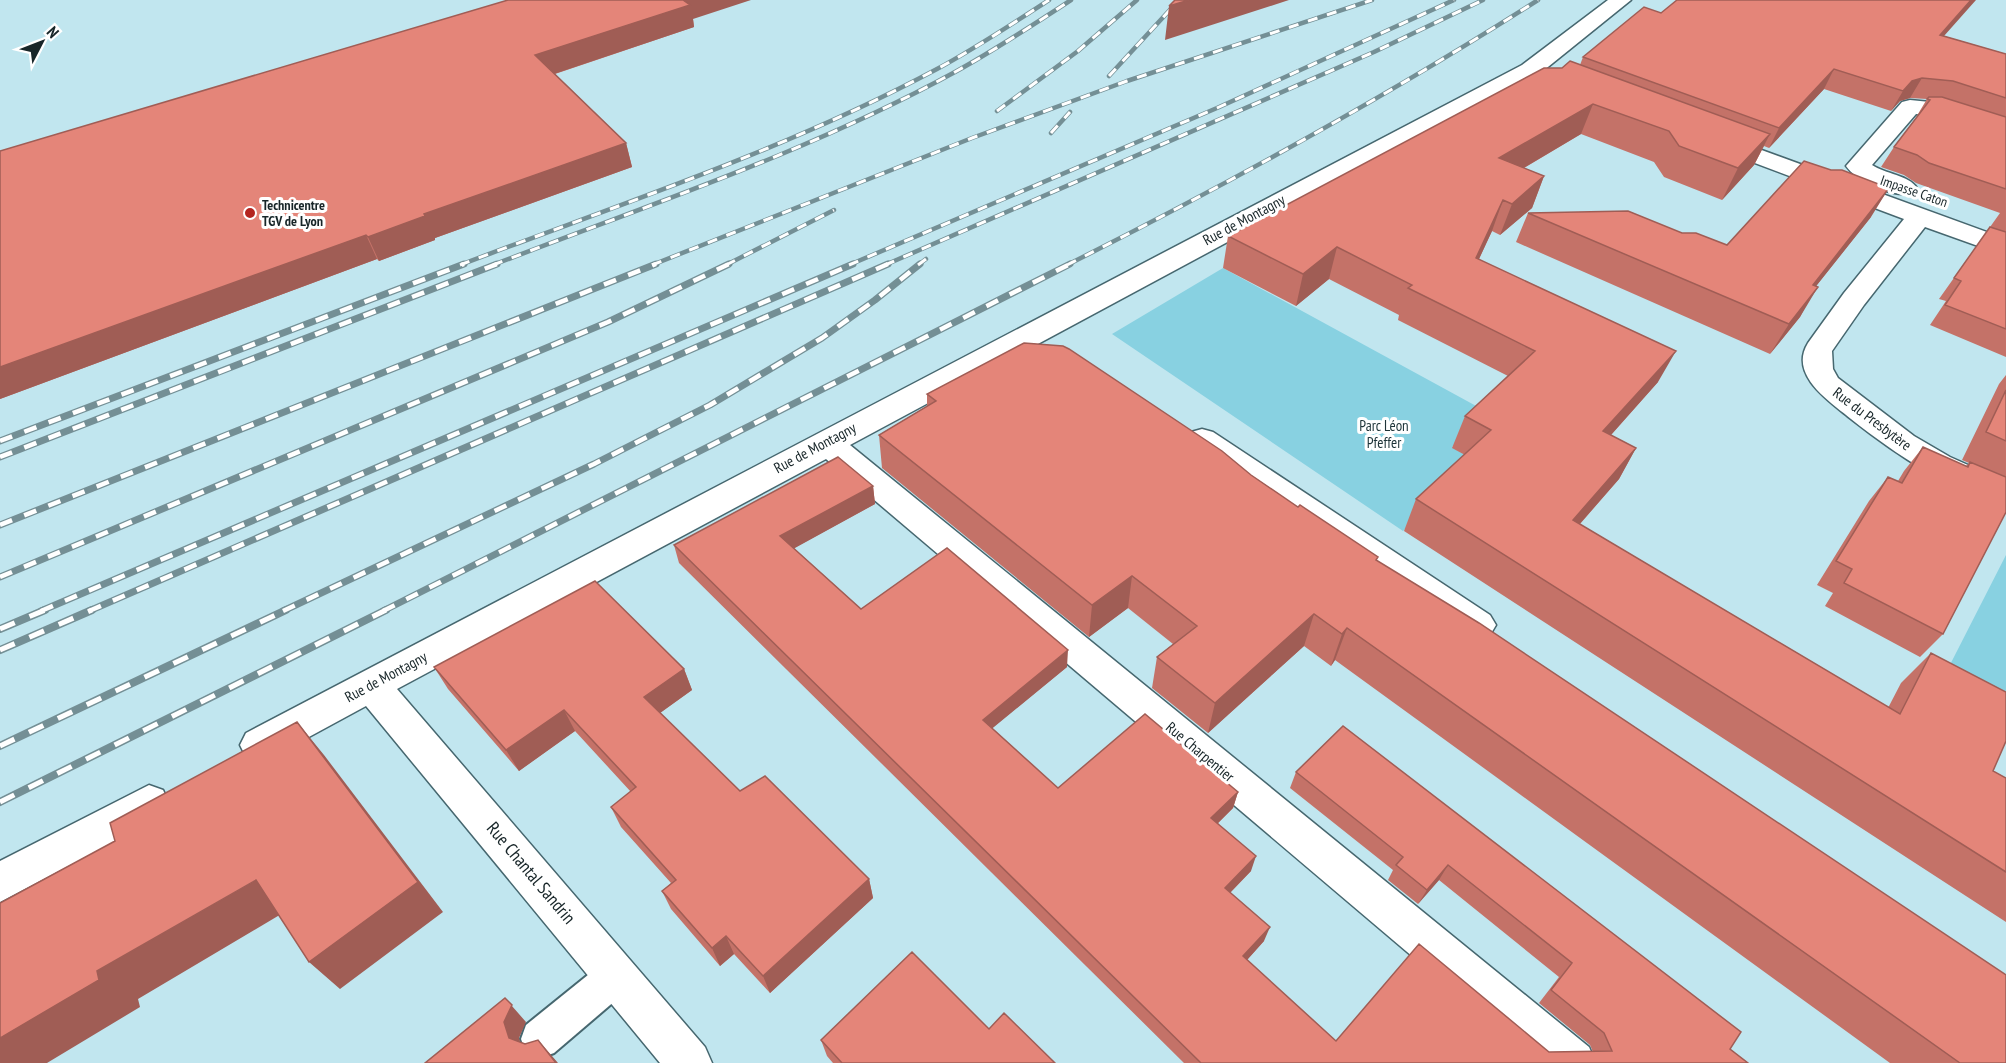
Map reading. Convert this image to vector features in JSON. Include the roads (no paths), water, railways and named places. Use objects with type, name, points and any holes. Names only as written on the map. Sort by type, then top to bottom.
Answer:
[{"type":"street","name":"Rue de Montagny","points":[[227,762],[1041,327],[1541,75],[1621,0]]},
{"type":"street","name":"Impasse Caton","points":[[1995,220],[1872,177],[1858,166],[1910,107],[1932,108],[2006,132]]},
{"type":"street","points":[[1696,133],[2006,248]]},
{"type":"street","name":"Rue du Presbytère","points":[[1920,216],[1854,299],[1818,350],[1818,369],[1828,385],[1903,444],[1939,465],[2006,495]]},
{"type":"street","points":[[1041,327],[1069,351]]},
{"type":"street","points":[[1179,425],[1508,645]]},
{"type":"street","name":"Rue Charpentier","points":[[826,442],[1573,1063]]},
{"type":"street","name":"Rue Chantal Sandrin","points":[[371,685],[689,1063]]},
{"type":"street","points":[[0,882],[175,789]]},
{"type":"lane","points":[[540,1039],[617,975]]},
{"type":"railway","points":[[460,265],[762,151],[821,125],[937,69],[1049,0]]},
{"type":"railway","points":[[493,265],[727,176],[900,101],[955,72],[1071,0]]},
{"type":"railway","points":[[997,111],[1078,51],[1137,0]]},
{"type":"railway","points":[[1109,76],[1179,0]]},
{"type":"railway","points":[[652,265],[972,138],[1127,81],[1372,0]]},
{"type":"railway","points":[[849,265],[1217,108],[1454,0]]},
{"type":"railway","points":[[885,265],[1374,52],[1483,0]]},
{"type":"railway","points":[[1067,265],[1187,203],[1365,105],[1538,0]]},
{"type":"railway","points":[[1051,133],[1070,112]]},
{"type":"railway","points":[[726,265],[834,210]]},
{"type":"railway","points":[[918,265],[926,259]]},
{"type":"railway","points":[[0,441],[464,264]]},
{"type":"railway","points":[[0,457],[497,264]]},
{"type":"railway","points":[[0,525],[656,264]]},
{"type":"railway","points":[[0,577],[608,322],[729,264]]},
{"type":"railway","points":[[41,611],[853,264]]},
{"type":"railway","points":[[89,611],[888,264]]},
{"type":"railway","points":[[283,611],[594,464],[710,405],[822,338],[920,264]]},
{"type":"railway","points":[[383,611],[1070,264]]},
{"type":"railway","points":[[0,629],[45,610]]},
{"type":"railway","points":[[0,650],[92,610]]},
{"type":"railway","points":[[0,746],[286,610]]},
{"type":"railway","points":[[0,802],[386,610]]},
{"type":"place","name":"Technicentre TGV de Lyon","points":[[250,213]]},
{"type":"park label","name":"Parc Léon Pfeffer","points":[[1384,434]]}]
